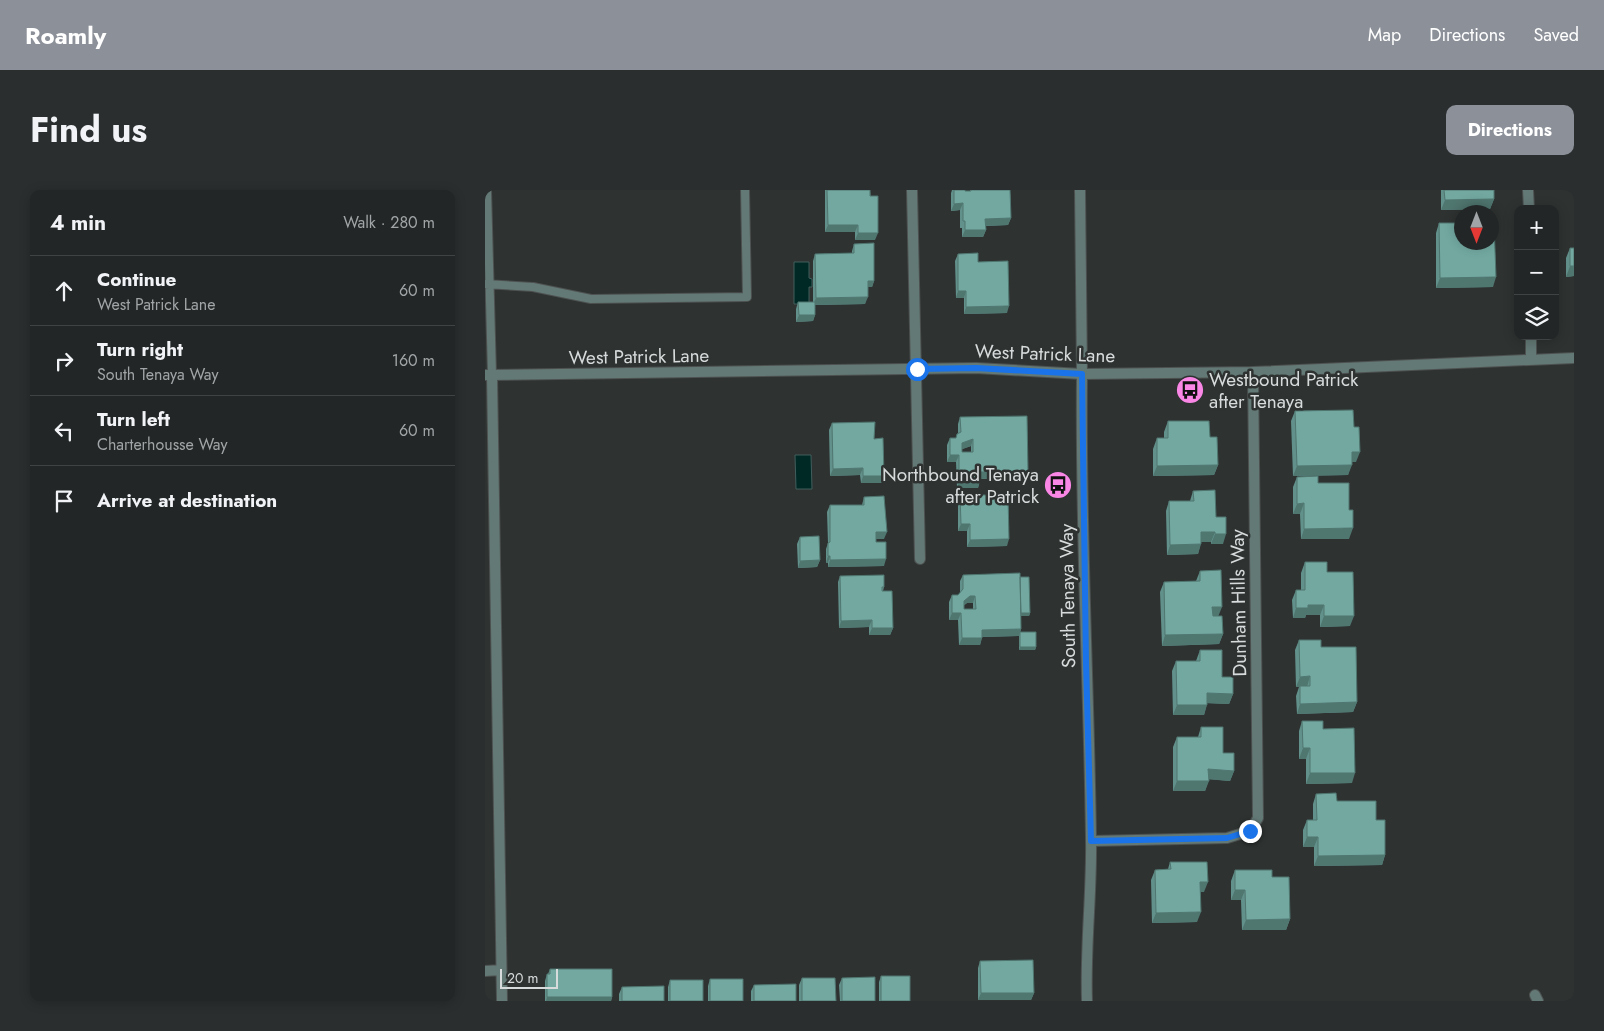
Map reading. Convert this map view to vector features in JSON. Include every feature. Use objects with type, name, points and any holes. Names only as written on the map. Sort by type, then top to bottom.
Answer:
[{"type":"street","points":[[912,190],[920,559]]},
{"type":"street","name":"South Tenaya Way","points":[[1080,190],[1086,662],[1091,841],[1086,965],[1087,1001]]},
{"type":"street","points":[[1528,190],[1529,205]]},
{"type":"street","points":[[1531,340],[1531,359]]},
{"type":"street","name":"West Patrick Lane","points":[[488,375],[976,368],[1082,374],[1253,372],[1574,358]]},
{"type":"street","name":"Dunham Hills Way","points":[[1091,841],[1227,838],[1250,831],[1258,818],[1253,372]]},
{"type":"street","points":[[488,375],[502,1001]]},
{"type":"street","points":[[485,971],[501,970]]},
{"type":"lane","points":[[487,190],[488,375]]},
{"type":"lane","points":[[487,284],[533,287],[591,299],[747,297],[745,190]]},
{"type":"water","points":[[794,262],[809,262],[809,278],[812,279],[812,287],[809,287],[809,304],[794,304]]},
{"type":"water","points":[[795,455],[811,455],[812,489],[796,489]]},
{"type":"building","points":[[827,190],[870,190],[870,196],[878,196],[878,233],[858,233],[858,225],[828,225]]},
{"type":"building","points":[[954,190],[1010,190],[1011,218],[985,219],[986,230],[965,230],[963,203],[954,204]]},
{"type":"building","points":[[1444,190],[1494,190],[1494,199],[1445,200]]},
{"type":"building","points":[[1439,223],[1454,223],[1454,250],[1495,250],[1496,277],[1440,278]]},
{"type":"building","points":[[874,243],[874,281],[868,281],[868,297],[816,298],[815,254],[854,253],[854,244]]},
{"type":"building","points":[[1570,248],[1574,248],[1574,266],[1570,266]]},
{"type":"building","points":[[978,253],[978,262],[1008,261],[1009,306],[966,307],[966,291],[958,291],[958,254]]},
{"type":"building","points":[[798,302],[815,302],[815,315],[799,315]]},
{"type":"building","points":[[1353,410],[1354,427],[1359,427],[1360,452],[1352,452],[1352,465],[1297,466],[1295,411]]},
{"type":"building","points":[[1027,416],[1028,471],[980,472],[980,481],[959,481],[959,455],[950,455],[950,438],[956,438],[957,434],[961,432],[960,417]],"holes":[[[973,439],[973,452],[962,452],[962,443]]]},
{"type":"building","points":[[1168,421],[1209,421],[1210,437],[1217,437],[1218,465],[1157,466],[1157,438],[1168,438]]},
{"type":"building","points":[[875,422],[874,439],[883,438],[884,476],[863,476],[863,468],[833,469],[832,423]]},
{"type":"building","points":[[1318,476],[1318,483],[1349,483],[1349,510],[1353,510],[1353,528],[1304,529],[1304,503],[1297,504],[1297,477]]},
{"type":"building","points":[[1215,490],[1216,517],[1226,517],[1226,534],[1201,532],[1201,544],[1170,545],[1169,501],[1194,501],[1193,491]]},
{"type":"building","points":[[960,495],[1008,495],[1009,539],[970,540],[970,524],[961,524]]},
{"type":"building","points":[[884,496],[887,532],[876,532],[876,542],[886,542],[886,559],[830,560],[830,556],[828,556],[828,543],[830,542],[830,505],[864,505],[864,497]]},
{"type":"building","points":[[819,536],[820,560],[800,561],[800,537]]},
{"type":"building","points":[[1305,562],[1327,562],[1327,572],[1353,572],[1354,616],[1324,616],[1324,605],[1308,605],[1308,608],[1296,608],[1296,590],[1305,590]]},
{"type":"building","points":[[1221,570],[1222,607],[1212,607],[1213,616],[1222,616],[1223,634],[1165,635],[1164,582],[1200,581],[1200,571]]},
{"type":"building","points":[[1020,573],[1021,629],[982,630],[982,638],[962,638],[961,613],[952,613],[952,595],[958,595],[963,589],[963,575]],"holes":[[[970,596],[975,596],[976,609],[964,609],[964,601]]]},
{"type":"building","points":[[884,575],[882,591],[892,591],[893,628],[872,628],[872,620],[841,621],[840,576]]},
{"type":"building","points":[[1020,577],[1029,577],[1030,613],[1021,613]]},
{"type":"building","points":[[1020,632],[1036,632],[1036,647],[1020,647]]},
{"type":"building","points":[[1299,640],[1321,640],[1321,647],[1356,647],[1357,702],[1300,704],[1300,686],[1310,686],[1310,676],[1300,677]]},
{"type":"building","points":[[1200,650],[1222,650],[1222,677],[1233,677],[1233,694],[1207,693],[1207,705],[1177,705],[1176,661],[1200,661]]},
{"type":"building","points":[[1302,721],[1323,721],[1323,729],[1354,728],[1355,773],[1310,773],[1310,748],[1303,748]]},
{"type":"building","points":[[1201,727],[1223,727],[1223,753],[1234,753],[1234,771],[1208,769],[1209,781],[1177,781],[1177,737],[1201,737]]},
{"type":"building","points":[[1336,793],[1337,801],[1376,801],[1376,820],[1385,820],[1385,855],[1318,856],[1318,837],[1307,837],[1307,820],[1317,820],[1316,794]]},
{"type":"building","points":[[1170,862],[1207,862],[1208,882],[1200,882],[1201,912],[1156,913],[1155,870],[1171,869]]},
{"type":"building","points":[[1235,870],[1272,870],[1272,877],[1289,877],[1290,919],[1246,920],[1245,890],[1235,890]]},
{"type":"building","points":[[1033,960],[1034,993],[981,993],[980,961]]},
{"type":"building","points":[[550,969],[612,969],[612,997],[547,997],[547,974],[550,974]]},
{"type":"building","points":[[881,976],[910,976],[910,1001],[881,1001]]},
{"type":"building","points":[[875,977],[875,1001],[842,1001],[842,978]]},
{"type":"building","points":[[802,978],[835,978],[836,1001],[802,1001]]},
{"type":"building","points":[[710,979],[743,979],[743,1001],[710,1001]]},
{"type":"building","points":[[670,980],[703,980],[703,1001],[670,1001]]},
{"type":"building","points":[[796,984],[796,1001],[754,1001],[754,985]]},
{"type":"building","points":[[664,986],[664,1001],[622,1001],[622,987]]},
{"type":"place","name":"Westbound Patrick after Tenaya","points":[[1190,390]]},
{"type":"place","name":"Northbound Tenaya after Patrick","points":[[1058,485]]},
{"type":"route","points":[[917,369],[976,368],[1082,374],[1086,662],[1091,841],[1227,838],[1250,831]]}]
